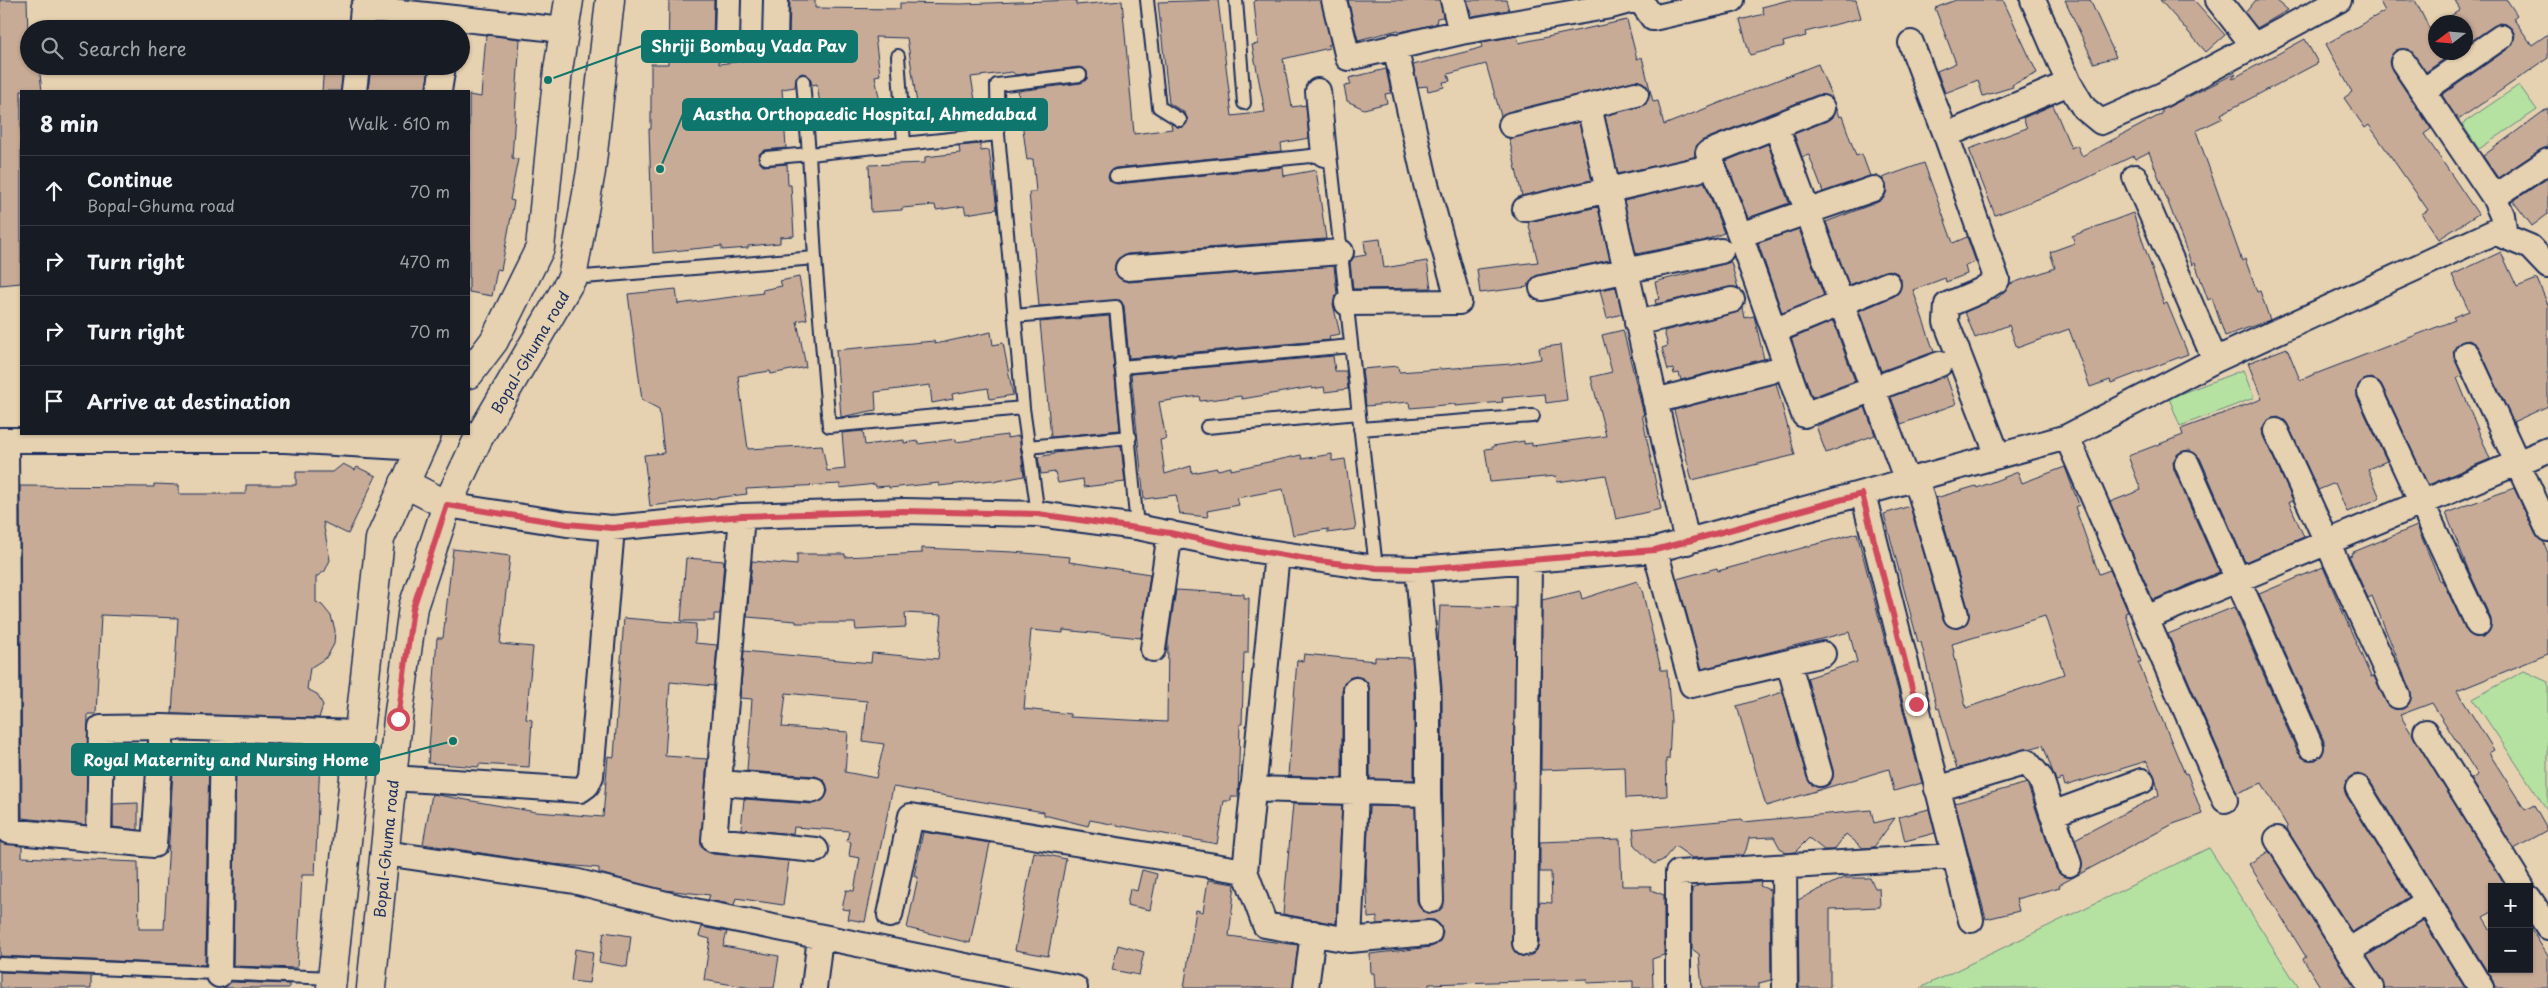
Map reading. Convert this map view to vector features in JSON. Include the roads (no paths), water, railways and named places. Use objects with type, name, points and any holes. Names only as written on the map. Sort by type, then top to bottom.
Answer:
[{"type":"street","points":[[470,373],[494,341],[540,248],[558,70],[569,0]]},
{"type":"street","name":"Bopal-Ghuma road","points":[[370,988],[386,853],[392,778],[413,608],[447,505],[478,440],[572,278],[591,171],[610,0]]},
{"type":"street","points":[[727,41],[728,0]]},
{"type":"street","points":[[775,41],[776,0]]},
{"type":"street","points":[[1334,0],[1348,58],[1461,32],[1611,6],[1633,0]]},
{"type":"street","points":[[1453,0],[1461,32]]},
{"type":"street","points":[[1640,0],[1653,18],[1732,0]]},
{"type":"street","points":[[2033,0],[2069,83],[2084,108],[2101,122],[2162,95],[2339,0]]},
{"type":"street","points":[[2218,0],[2254,46]]},
{"type":"street","points":[[362,20],[363,8],[432,20]]},
{"type":"street","points":[[470,24],[564,30]]},
{"type":"street","points":[[2423,91],[2501,37]]},
{"type":"street","points":[[1911,43],[1946,135],[1997,280],[1980,291],[1947,305],[1946,322],[1998,456]]},
{"type":"street","points":[[1347,303],[1459,302],[1426,184],[1395,46]]},
{"type":"street","points":[[2403,62],[2494,198],[2502,215],[2505,237]]},
{"type":"street","points":[[354,90],[356,75]]},
{"type":"street","points":[[440,90],[442,75]]},
{"type":"street","points":[[1946,135],[2069,83]]},
{"type":"street","points":[[1318,91],[1324,154]]},
{"type":"street","points":[[1511,125],[1636,94]]},
{"type":"street","points":[[1589,106],[1686,542]]},
{"type":"street","points":[[1822,108],[1708,153],[1740,235],[1804,415],[1940,364]]},
{"type":"street","points":[[1776,126],[1873,388],[1911,480],[1956,615]]},
{"type":"street","points":[[2494,198],[2548,161]]},
{"type":"street","points":[[1525,209],[1697,170]]},
{"type":"street","points":[[2135,177],[2215,360]]},
{"type":"street","points":[[1740,235],[1873,189]]},
{"type":"street","points":[[404,483],[447,505],[567,524],[612,528],[742,516],[904,511],[1038,514],[1137,527],[1277,554],[1376,568],[1418,569],[1529,562],[1655,550],[2067,437],[2215,360],[2494,232],[2530,247],[2548,266]]},
{"type":"street","points":[[1542,288],[1721,251]]},
{"type":"street","points":[[1128,268],[1341,252]]},
{"type":"street","points":[[1774,331],[1888,284]]},
{"type":"street","points":[[1637,323],[1732,300]]},
{"type":"street","points":[[2468,354],[2548,529]]},
{"type":"street","points":[[1655,401],[1771,371]]},
{"type":"street","points":[[2370,392],[2478,624]]},
{"type":"street","points":[[2276,431],[2398,696]]},
{"type":"street","points":[[162,727],[154,845],[8,831],[3,440],[99,437],[285,437],[423,441],[380,539],[331,983]]},
{"type":"street","points":[[2067,437],[2224,800]]},
{"type":"street","points":[[2146,618],[2548,450]]},
{"type":"street","points":[[2187,464],[2311,747]]},
{"type":"street","points":[[1862,494],[1971,920]]},
{"type":"street","points":[[742,516],[714,840],[816,850]]},
{"type":"street","points":[[392,778],[580,790],[587,785],[591,776],[612,528]]},
{"type":"street","points":[[1153,649],[1170,533]]},
{"type":"street","points":[[1655,550],[1692,685],[1790,664],[1822,654]]},
{"type":"street","points":[[1277,554],[1245,871],[1265,925],[1349,940],[1429,933]]},
{"type":"street","points":[[1526,942],[1529,562]]},
{"type":"street","points":[[1418,569],[1428,688],[1431,900]]},
{"type":"street","points":[[1790,664],[1820,774]]},
{"type":"street","points":[[1349,940],[1356,792],[1356,690]]},
{"type":"street","points":[[99,839],[101,728],[162,727],[359,733]]},
{"type":"street","points":[[219,975],[223,729]]},
{"type":"street","points":[[2426,732],[2520,883]]},
{"type":"street","points":[[1937,789],[2027,762],[2041,779],[2069,864]]},
{"type":"street","points":[[2052,814],[2142,781]]},
{"type":"street","points":[[719,783],[814,790]]},
{"type":"street","points":[[2358,788],[2481,988]]},
{"type":"street","points":[[1252,789],[1428,794]]},
{"type":"street","points":[[890,915],[911,816],[1245,871]]},
{"type":"street","points":[[2277,839],[2371,988]]},
{"type":"street","points":[[386,853],[574,881],[694,911],[1075,988]]},
{"type":"street","points":[[1678,988],[1678,873],[1954,856]]},
{"type":"street","points":[[1784,867],[1785,988]]},
{"type":"street","points":[[2348,951],[2427,902]]},
{"type":"street","points":[[2533,904],[2548,928]]},
{"type":"street","points":[[1306,988],[1313,933]]},
{"type":"street","points":[[814,988],[820,937]]},
{"type":"lane","points":[[1147,0],[1159,107],[1180,120]]},
{"type":"lane","points":[[1236,0],[1244,103]]},
{"type":"lane","points":[[898,56],[904,144]]},
{"type":"lane","points":[[1038,514],[1023,408],[1014,316],[998,134],[997,85],[1080,75]]},
{"type":"lane","points":[[803,81],[829,426],[1023,408]]},
{"type":"lane","points":[[766,158],[998,134]]},
{"type":"lane","points":[[1116,176],[1330,154],[1376,568]]},
{"type":"lane","points":[[572,278],[815,258]]},
{"type":"lane","points":[[1014,316],[1116,307],[1130,437],[1137,527]]},
{"type":"lane","points":[[1121,367],[1351,346]]},
{"type":"lane","points":[[1207,427],[1359,412]]},
{"type":"lane","points":[[1360,429],[1534,416]]},
{"type":"lane","points":[[1028,447],[1130,437]]},
{"type":"lane","points":[[0,964],[219,975],[331,983]]},
{"type":"place","name":"Shriji Bombay Vada Pav","points":[[548,80]]},
{"type":"place","name":"Aastha Orthopaedic Hospital, Ahmedabad","points":[[660,169]]},
{"type":"place","name":"Royal Maternity and Nursing Home","points":[[453,741]]}]
